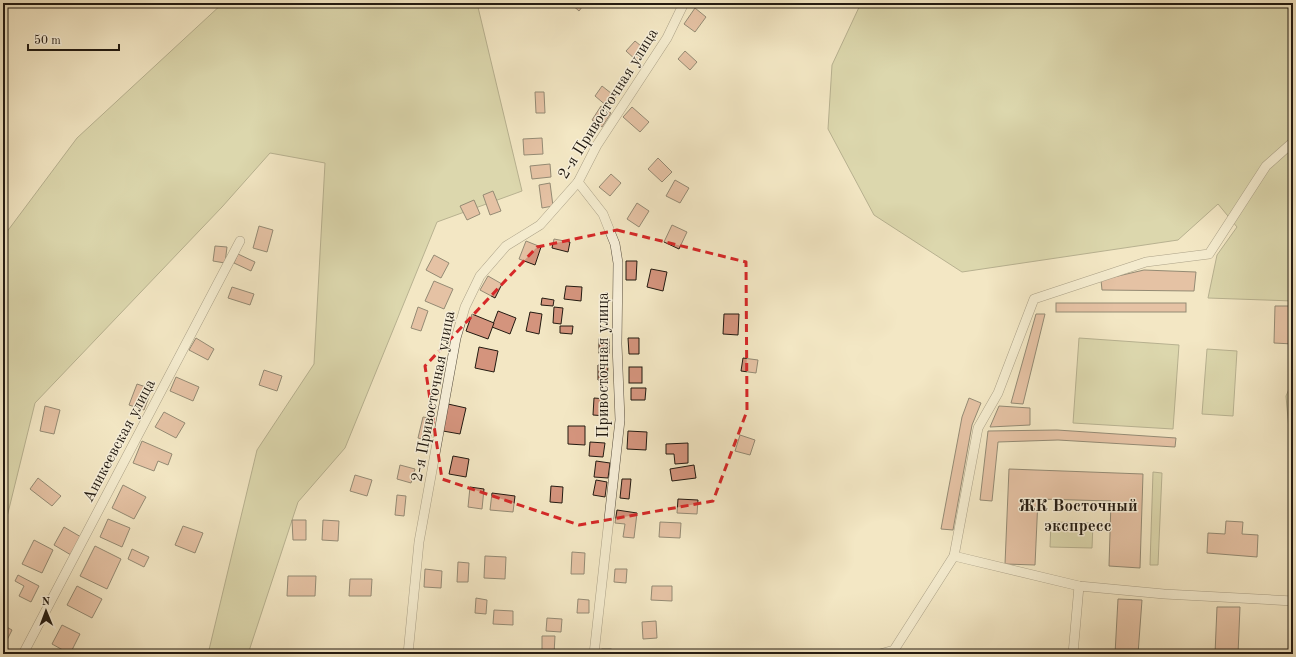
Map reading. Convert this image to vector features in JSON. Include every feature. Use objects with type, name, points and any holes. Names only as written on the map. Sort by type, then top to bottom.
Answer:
[{"type":"street","name":"2-я Привосточная улица","points":[[408,654],[419,542],[456,338],[465,307],[480,276],[506,246],[540,225],[578,182],[596,145],[667,38],[684,3]]},
{"type":"street","points":[[880,654],[894,650],[954,556],[978,428],[998,393],[1034,299],[1146,262],[1209,254],[1266,166],[1293,142]]},
{"type":"street","name":"Привосточная улица","points":[[578,182],[603,214],[615,244],[618,264],[617,344],[620,420],[594,654]]},
{"type":"street","name":"Аникеевская улица","points":[[23,654],[240,241]]},
{"type":"street","points":[[954,556],[1079,586],[1164,594],[1293,601]]},
{"type":"street","points":[[1073,654],[1079,586]]},
{"type":"highlighted area","points":[[617,230],[746,262],[747,411],[713,501],[579,525],[442,479],[425,366],[537,247]]},
{"type":"green space","points":[[223,3],[477,3],[522,191],[437,222],[345,448],[298,502],[248,654],[208,654],[257,450],[314,364],[325,163],[270,153],[222,207],[35,403],[6,521],[3,526],[3,237],[77,138]]},
{"type":"green space","points":[[861,3],[1293,3],[1293,301],[1208,298],[1217,255],[1237,227],[1218,204],[1178,240],[962,272],[874,215],[828,129],[832,65]]},
{"type":"green space","points":[[1079,338],[1179,345],[1173,429],[1073,423]]},
{"type":"green space","points":[[1207,349],[1237,351],[1233,416],[1202,414]]},
{"type":"green space","points":[[1293,380],[1293,475],[1286,396]]},
{"type":"green space","points":[[1153,472],[1162,473],[1158,565],[1150,565]]},
{"type":"green space","points":[[1051,522],[1093,523],[1092,548],[1050,547]]},
{"type":"building","points":[[570,3],[585,3],[579,11]]},
{"type":"building","points":[[695,8],[706,17],[695,32],[684,24]]},
{"type":"building","points":[[635,41],[647,51],[637,61],[626,51]]},
{"type":"building","points":[[685,51],[697,62],[690,70],[678,59]]},
{"type":"building","points":[[602,86],[616,97],[608,107],[595,96]]},
{"type":"building","points":[[535,92],[544,92],[545,113],[536,113]]},
{"type":"building","points":[[601,106],[611,113],[602,127],[592,120]]},
{"type":"building","points":[[632,107],[649,122],[640,132],[623,117]]},
{"type":"building","points":[[542,138],[543,154],[524,155],[523,139]]},
{"type":"building","points":[[658,158],[672,172],[662,182],[648,169]]},
{"type":"building","points":[[550,164],[551,177],[532,179],[530,166]]},
{"type":"building","points":[[611,174],[621,183],[610,196],[599,187]]},
{"type":"building","points":[[675,180],[689,188],[680,203],[666,196]]},
{"type":"building","points":[[550,183],[553,206],[542,208],[539,185]]},
{"type":"building","points":[[493,191],[501,211],[490,215],[483,195]]},
{"type":"building","points":[[474,200],[480,214],[467,220],[460,206]]},
{"type":"building","points":[[637,203],[649,211],[639,227],[627,219]]},
{"type":"building","points":[[672,225],[687,232],[679,249],[664,242]]},
{"type":"building","points":[[259,226],[273,230],[267,252],[253,248]]},
{"type":"building","points":[[554,239],[570,242],[568,252],[552,248]]},
{"type":"building","points":[[526,241],[541,247],[535,265],[519,259]]},
{"type":"building","points":[[215,246],[227,247],[225,263],[213,261]]},
{"type":"building","points":[[238,254],[255,262],[251,271],[234,263]]},
{"type":"building","points":[[434,255],[449,263],[441,278],[426,270]]},
{"type":"building","points":[[626,261],[637,261],[636,280],[626,280]]},
{"type":"building","points":[[651,269],[667,272],[663,291],[647,287]]},
{"type":"building","points":[[1144,270],[1196,272],[1194,291],[1102,290],[1101,280]]},
{"type":"building","points":[[488,276],[502,284],[495,298],[480,290]]},
{"type":"building","points":[[434,281],[453,289],[444,309],[425,301]]},
{"type":"building","points":[[566,286],[582,287],[581,301],[564,299]]},
{"type":"building","points":[[232,287],[254,294],[250,305],[228,298]]},
{"type":"building","points":[[542,298],[554,300],[553,306],[541,305]]},
{"type":"building","points":[[1056,303],[1186,303],[1186,312],[1056,312]]},
{"type":"building","points":[[1275,306],[1293,306],[1293,344],[1274,343]]},
{"type":"building","points":[[418,307],[428,311],[421,331],[411,328]]},
{"type":"building","points":[[554,307],[563,308],[561,324],[553,323]]},
{"type":"building","points":[[498,311],[516,318],[510,334],[492,327]]},
{"type":"building","points":[[530,312],[542,314],[539,334],[526,331]]},
{"type":"building","points":[[472,314],[494,323],[488,339],[466,331]]},
{"type":"building","points":[[724,314],[739,314],[738,335],[723,334]]},
{"type":"building","points":[[1036,314],[1045,314],[1023,404],[1011,403]]},
{"type":"building","points":[[560,326],[573,326],[572,334],[560,333]]},
{"type":"building","points":[[196,338],[214,349],[208,360],[189,350]]},
{"type":"building","points":[[628,338],[639,338],[639,354],[629,354]]},
{"type":"building","points":[[599,339],[609,339],[609,353],[599,353]]},
{"type":"building","points":[[479,347],[498,351],[494,372],[475,368]]},
{"type":"building","points":[[743,358],[758,360],[756,373],[741,371]]},
{"type":"building","points":[[598,365],[608,365],[607,380],[598,380]]},
{"type":"building","points":[[629,367],[642,367],[642,383],[629,383]]},
{"type":"building","points":[[264,370],[282,376],[277,391],[259,385]]},
{"type":"building","points":[[176,377],[199,387],[193,401],[170,391]]},
{"type":"building","points":[[137,384],[152,389],[144,410],[129,405]]},
{"type":"building","points":[[631,388],[646,388],[645,400],[631,400]]},
{"type":"building","points":[[594,398],[607,399],[606,416],[593,415]]},
{"type":"building","points":[[969,398],[981,403],[972,425],[953,530],[941,529],[962,417]]},
{"type":"building","points":[[448,404],[466,408],[460,434],[443,431]]},
{"type":"building","points":[[45,406],[60,410],[54,434],[40,431]]},
{"type":"building","points":[[999,406],[1030,408],[1030,425],[990,427]]},
{"type":"building","points":[[164,412],[185,423],[176,438],[155,427]]},
{"type":"building","points":[[423,417],[434,419],[430,441],[418,438]]},
{"type":"building","points":[[568,426],[585,426],[585,445],[568,444]]},
{"type":"building","points":[[1057,430],[1176,438],[1175,447],[1058,440],[998,442],[992,501],[980,500],[988,431]]},
{"type":"building","points":[[628,431],[647,432],[646,450],[627,449]]},
{"type":"building","points":[[740,435],[755,440],[750,455],[735,451]]},
{"type":"building","points":[[142,441],[172,454],[168,465],[158,461],[154,471],[133,463]]},
{"type":"building","points":[[590,442],[605,443],[603,457],[589,456]]},
{"type":"building","points":[[688,443],[688,463],[675,464],[674,454],[666,454],[666,444]]},
{"type":"building","points":[[453,456],[469,459],[466,477],[449,474]]},
{"type":"building","points":[[596,461],[610,463],[608,478],[594,477]]},
{"type":"building","points":[[400,465],[415,469],[411,483],[397,479]]},
{"type":"building","points":[[694,465],[696,478],[672,481],[670,469]]},
{"type":"building","points":[[1009,469],[1143,474],[1140,568],[1109,566],[1111,501],[1038,499],[1035,565],[1005,564]]},
{"type":"building","points":[[355,475],[372,480],[367,496],[350,491]]},
{"type":"building","points":[[38,478],[61,496],[52,506],[30,489]]},
{"type":"building","points":[[622,479],[631,479],[629,499],[620,498]]},
{"type":"building","points":[[596,480],[607,482],[605,497],[593,495]]},
{"type":"building","points":[[123,485],[146,497],[134,519],[112,508]]},
{"type":"building","points":[[551,486],[563,487],[562,503],[550,502]]},
{"type":"building","points":[[470,487],[484,489],[482,509],[468,507]]},
{"type":"building","points":[[492,493],[515,496],[513,512],[490,510]]},
{"type":"building","points":[[397,495],[406,496],[404,516],[395,515]]},
{"type":"building","points":[[678,499],[698,500],[697,514],[677,513]]},
{"type":"building","points":[[617,510],[637,513],[634,538],[623,537],[625,524],[615,523]]},
{"type":"building","points":[[108,519],[130,528],[122,547],[100,537]]},
{"type":"building","points":[[292,520],[306,520],[306,540],[293,540]]},
{"type":"building","points":[[323,520],[339,521],[338,541],[322,540]]},
{"type":"building","points":[[1226,521],[1243,522],[1242,534],[1258,535],[1257,557],[1207,553],[1208,533],[1225,534]]},
{"type":"building","points":[[660,522],[681,523],[680,538],[659,537]]},
{"type":"building","points":[[183,526],[203,533],[195,553],[175,545]]},
{"type":"building","points":[[64,527],[81,537],[71,555],[54,545]]},
{"type":"building","points":[[34,540],[53,550],[42,573],[22,564]]},
{"type":"building","points":[[95,546],[121,559],[107,589],[80,576]]},
{"type":"building","points":[[132,549],[149,557],[144,567],[128,559]]},
{"type":"building","points":[[572,552],[585,553],[584,574],[571,574]]},
{"type":"building","points":[[485,556],[506,557],[505,579],[484,578]]},
{"type":"building","points":[[458,562],[469,563],[468,582],[457,582]]},
{"type":"building","points":[[425,569],[442,571],[441,588],[424,587]]},
{"type":"building","points":[[615,569],[627,569],[626,583],[614,582]]},
{"type":"building","points":[[18,575],[39,586],[31,602],[19,596],[24,586],[15,581]]},
{"type":"building","points":[[288,576],[316,576],[315,596],[287,596]]},
{"type":"building","points":[[350,579],[372,579],[371,596],[349,596]]},
{"type":"building","points":[[77,586],[102,599],[92,618],[67,605]]},
{"type":"building","points":[[652,586],[672,586],[672,601],[651,600]]},
{"type":"building","points":[[476,598],[487,600],[486,614],[475,613]]},
{"type":"building","points":[[578,599],[589,600],[589,613],[577,613]]},
{"type":"building","points":[[1118,599],[1142,600],[1138,654],[1115,654]]},
{"type":"building","points":[[1217,607],[1240,607],[1238,654],[1215,654]]},
{"type":"building","points":[[494,610],[513,611],[513,625],[493,624]]},
{"type":"building","points":[[547,618],[562,619],[561,632],[546,631]]},
{"type":"building","points":[[656,621],[657,638],[643,639],[642,622]]},
{"type":"building","points":[[3,625],[12,630],[7,640],[3,638]]},
{"type":"building","points":[[62,625],[80,634],[70,654],[52,644]]},
{"type":"building","points":[[542,636],[555,636],[554,654],[542,654]]},
{"type":"building","points":[[602,649],[611,649],[611,654],[602,654]]},
{"type":"district","name":"ЖК Восточный экспресс","points":[[1078,515]]}]
